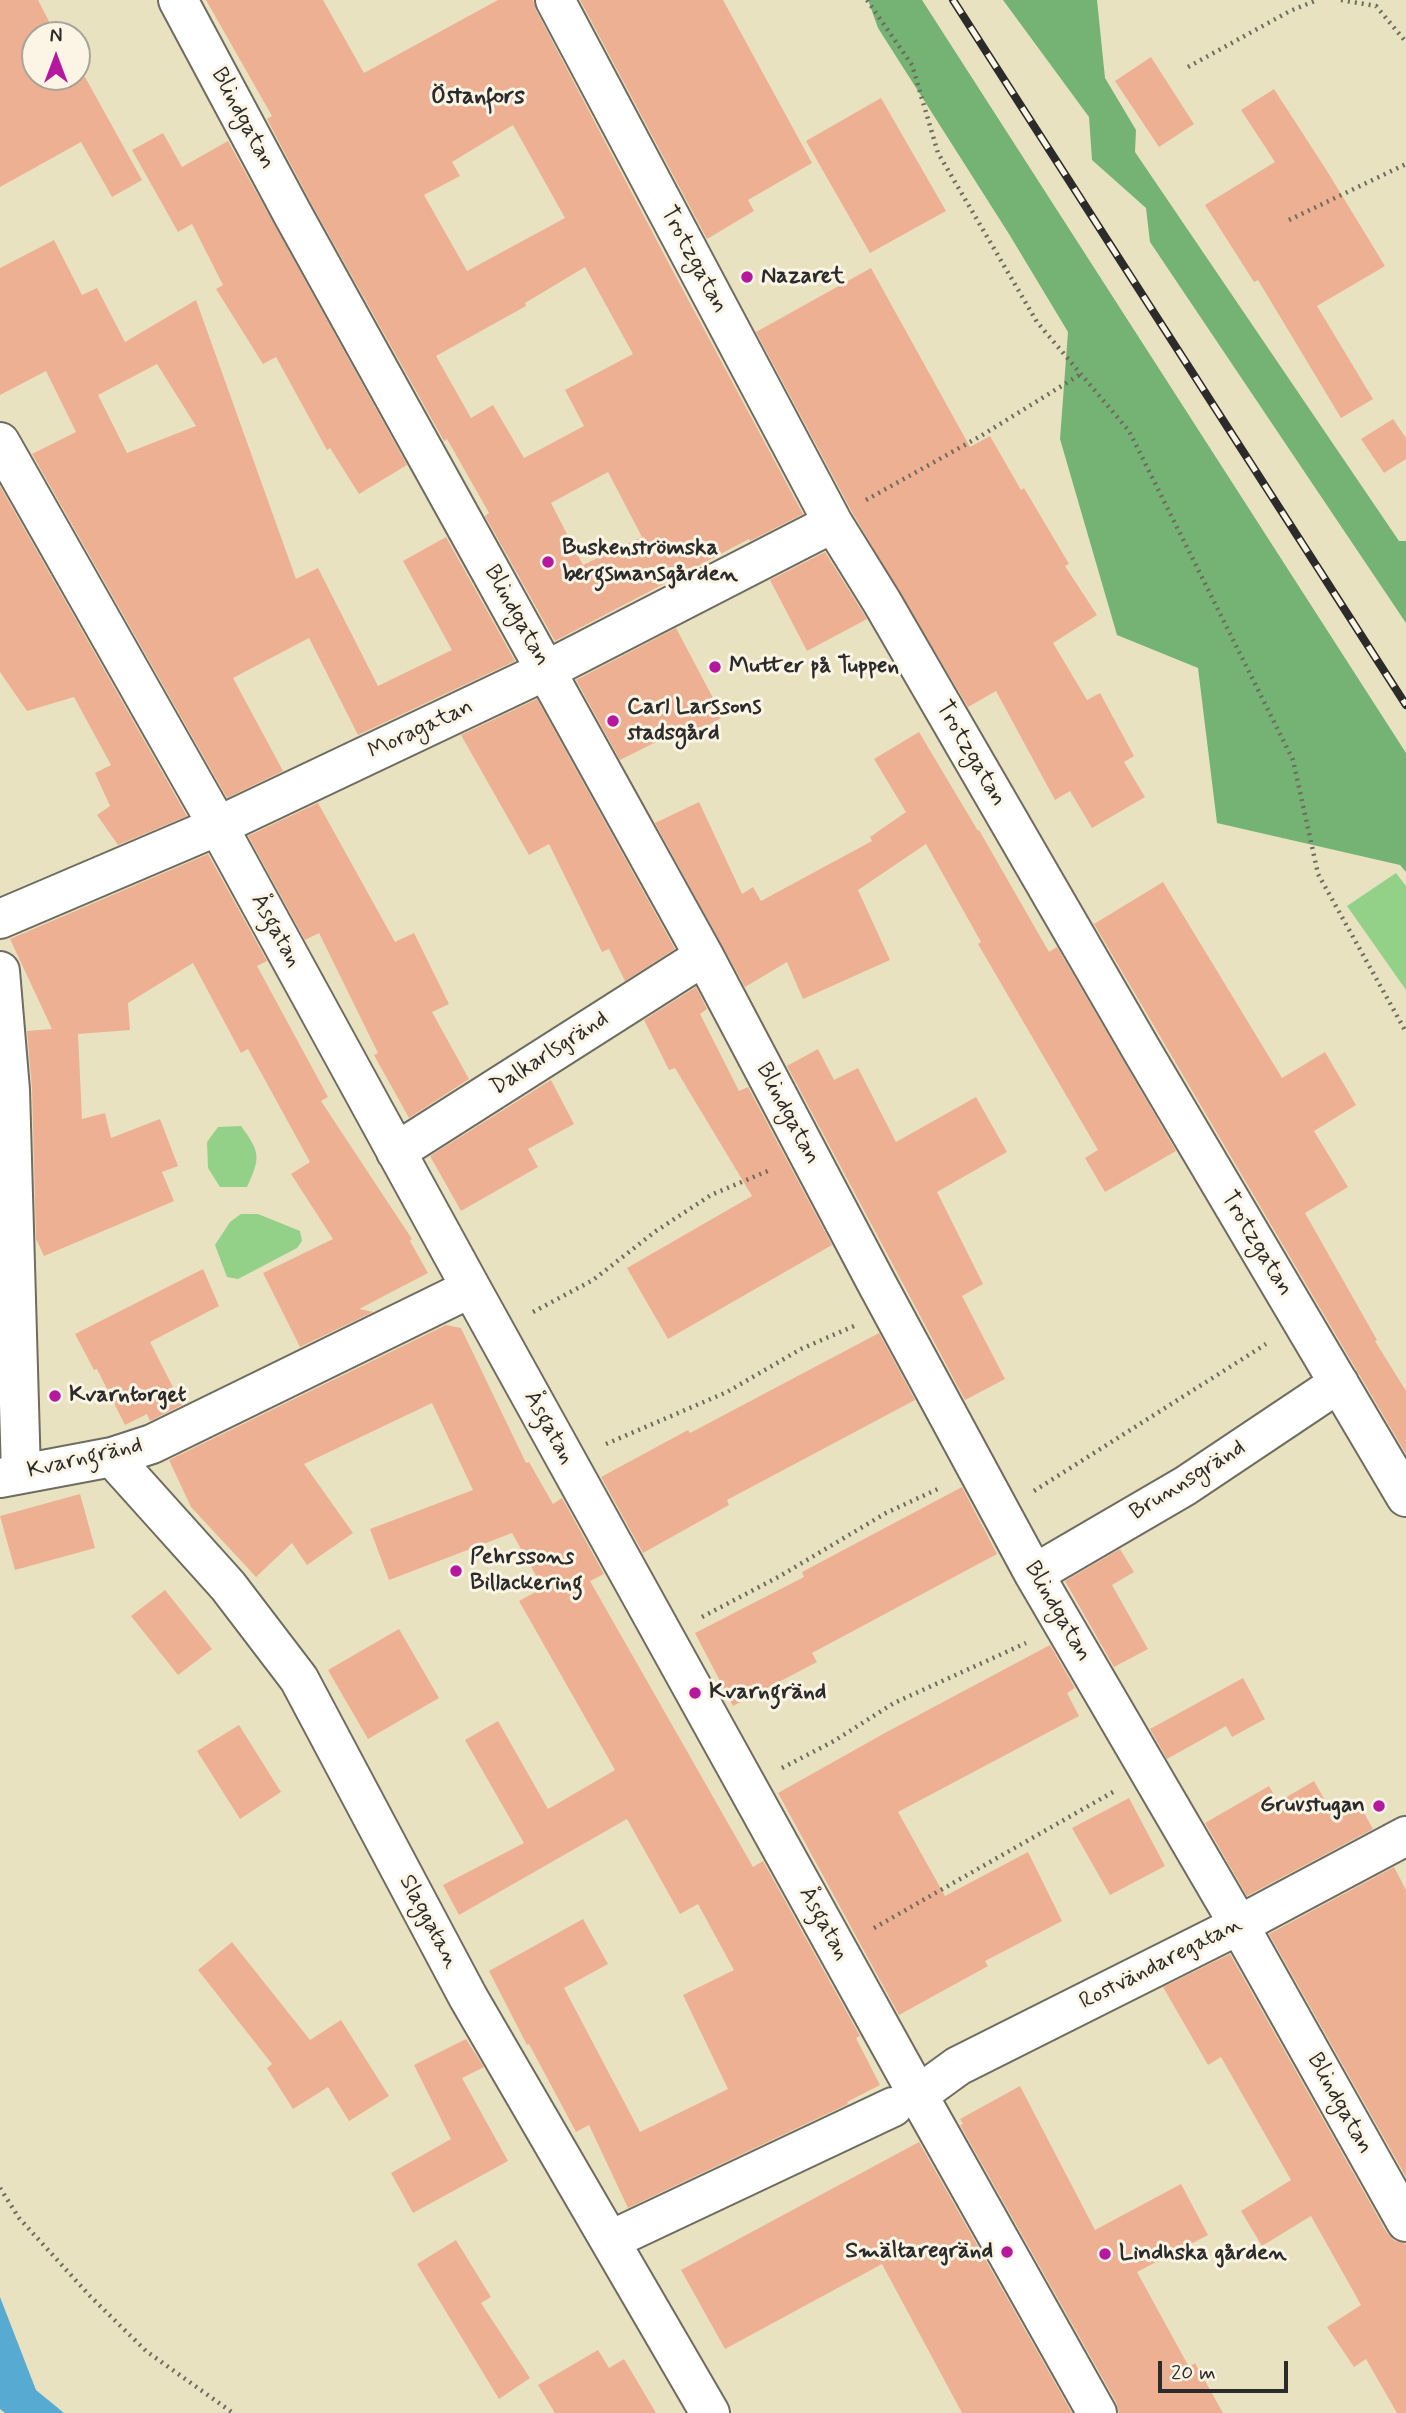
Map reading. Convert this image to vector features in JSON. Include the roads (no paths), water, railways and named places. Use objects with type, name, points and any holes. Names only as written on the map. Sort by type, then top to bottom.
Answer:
[{"type":"street","name":"Blindgatan","points":[[177,0],[704,956],[891,1311],[1034,1574],[1239,1925],[1406,2222]]},
{"type":"street","name":"Trotzgatan","points":[[555,0],[834,523],[1406,1497]]},
{"type":"street","name":"Åsgatan","points":[[0,442],[218,826],[495,1333],[837,1949],[905,2101],[1097,2413]]},
{"type":"street","name":"Moragatan","points":[[0,919],[218,826],[547,670],[834,523]]},
{"type":"street","name":"Dalkarlsgränd","points":[[396,1152],[704,956]]},
{"type":"street","points":[[0,971],[9,1077],[11,1476]]},
{"type":"street","name":"Kvarngränd","points":[[11,1476],[113,1457],[152,1444],[471,1288]]},
{"type":"street","name":"Brunnsgränd","points":[[1034,1574],[1185,1486],[1339,1384]]},
{"type":"street","name":"Slaggatan","points":[[113,1457],[229,1586],[299,1679],[468,1997],[710,2413]]},
{"type":"street","name":"Rostvändaregatan","points":[[611,2240],[905,2101],[958,2066],[1239,1925],[1406,1836]]},
{"type":"water","points":[[0,2297],[36,2390],[64,2413],[5,2413],[0,2409]]},
{"type":"railway","points":[[953,0],[1406,705]]},
{"type":"place","name":"Nazaret","points":[[747,277]]},
{"type":"place","name":"Buskenströmska bergsmansgården","points":[[548,562]]},
{"type":"place","name":"Mutter på Tuppen","points":[[715,667]]},
{"type":"place","name":"Carl Larssons stadsgård","points":[[613,721]]},
{"type":"place","name":"Kvarntorget","points":[[55,1396]]},
{"type":"place","name":"Pehrssons Billackering","points":[[456,1571]]},
{"type":"place","name":"Kvarngränd","points":[[695,1693]]},
{"type":"place","name":"Gruvstugan","points":[[1379,1806]]},
{"type":"place","name":"Smältaregränd","points":[[1007,2252]]},
{"type":"place","name":"Lindhska gården","points":[[1105,2254]]},
{"type":"district","name":"Östanfors","points":[[478,98]]}]
